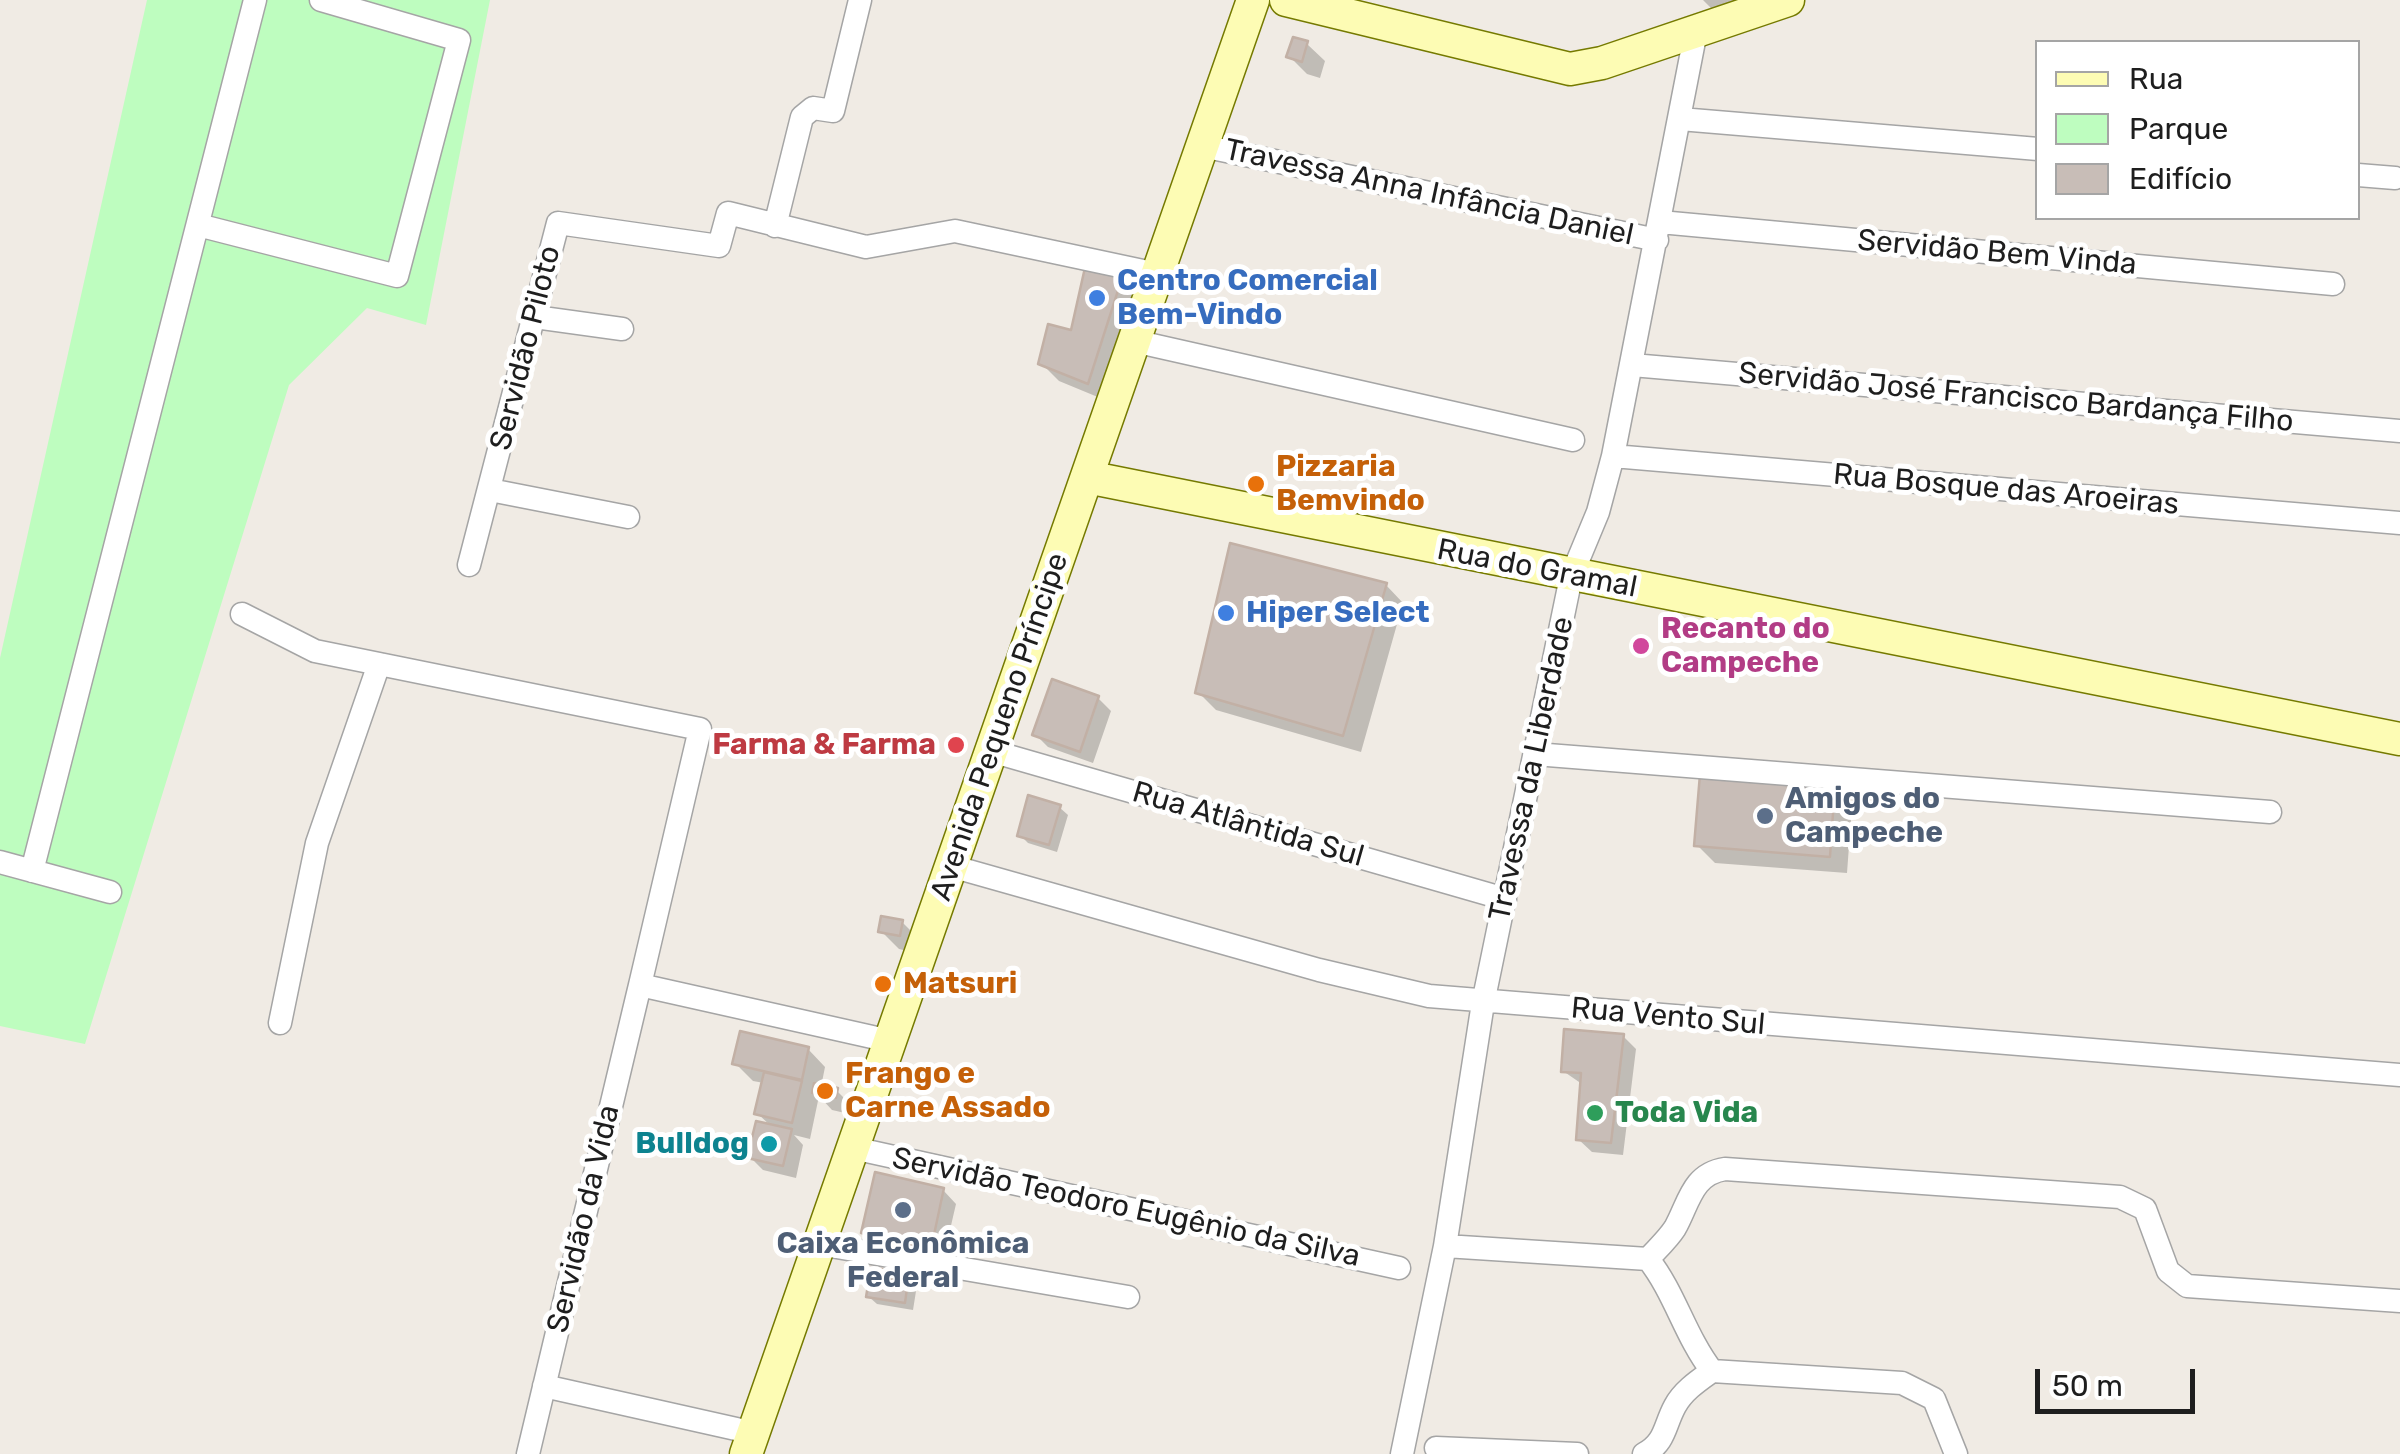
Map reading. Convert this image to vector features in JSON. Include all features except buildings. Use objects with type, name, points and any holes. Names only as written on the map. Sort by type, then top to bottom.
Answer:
[{"type":"main road","name":"Avenida Pequeno Príncipe","points":[[750,1444],[1252,0]]},
{"type":"main road","points":[[1286,0],[1555,68],[1602,63],[1788,0]]},
{"type":"main road","name":"Rua do Gramal","points":[[1087,477],[1571,577],[2400,739]]},
{"type":"street","points":[[32,871],[256,0]]},
{"type":"street","points":[[198,225],[397,276],[459,40],[321,0]]},
{"type":"street","points":[[775,226],[802,118],[813,108],[833,111],[860,0]]},
{"type":"street","name":"Travessa da Liberdade","points":[[1402,1454],[1445,1246],[1484,1003],[1571,577],[1598,512],[1612,456],[1696,31]]},
{"type":"street","points":[[1680,119],[2035,148]]},
{"type":"street","name":"Travessa Anna Infância Daniel","points":[[1202,146],[1659,231]]},
{"type":"street","points":[[2360,175],[2396,178]]},
{"type":"street","name":"Servidão Piloto","points":[[469,565],[558,223],[719,246],[728,212],[843,244],[881,247],[955,231],[1157,274]]},
{"type":"street","name":"Servidão Bem Vinda","points":[[1659,231],[2334,284]]},
{"type":"street","points":[[534,317],[622,328]]},
{"type":"street","points":[[1134,341],[1573,440]]},
{"type":"street","name":"Servidão José Francisco Bardança Filho","points":[[1632,365],[2400,431]]},
{"type":"street","name":"Rua Bosque das Aroeiras","points":[[1612,456],[2400,523]]},
{"type":"street","points":[[490,490],[628,517]]},
{"type":"street","points":[[242,614],[300,646],[379,664],[318,843],[280,1023]]},
{"type":"street","name":"Servidão da Vida","points":[[379,664],[700,729],[528,1454]]},
{"type":"street","name":"Rua Atlântida Sul","points":[[991,751],[1505,899]]},
{"type":"street","points":[[1535,754],[2270,812]]},
{"type":"street","points":[[0,862],[110,892]]},
{"type":"street","name":"Rua Vento Sul","points":[[951,866],[1370,984],[1484,1003],[2400,1075]]},
{"type":"street","points":[[640,985],[890,1041]]},
{"type":"street","name":"Servidão Teodoro Eugênio da Silva","points":[[852,1148],[1399,1268]]},
{"type":"street","points":[[1648,1259],[1674,1228],[1698,1180],[1710,1171],[1724,1169],[2120,1197],[2145,1209],[2168,1271],[2187,1286],[2400,1301]]},
{"type":"street","points":[[819,1244],[1128,1297]]},
{"type":"street","points":[[1445,1246],[1648,1259],[1662,1276],[1687,1334],[1712,1371]]},
{"type":"street","points":[[1644,1454],[1664,1437],[1675,1406],[1688,1389],[1712,1371],[1902,1382],[1934,1399],[1956,1454]]},
{"type":"street","points":[[544,1386],[750,1444]]},
{"type":"street","points":[[1436,1448],[1577,1454]]},
{"type":"green space","points":[[147,0],[490,0],[426,325],[367,308],[289,385],[85,1044],[0,1026],[0,658]]},
{"type":"place","name":"Centro Comercial Bem-Vindo","points":[[1097,298]]},
{"type":"place","name":"Pizzaria Bemvindo","points":[[1256,484]]},
{"type":"place","name":"Hiper Select","points":[[1226,613]]},
{"type":"place","name":"Recanto do Campeche","points":[[1641,646]]},
{"type":"place","name":"Farma & Farma","points":[[956,745]]},
{"type":"place","name":"Amigos do Campeche","points":[[1765,816]]},
{"type":"place","name":"Matsuri","points":[[883,984]]},
{"type":"place","name":"Frango e Carne Assado","points":[[825,1091]]},
{"type":"place","name":"Toda Vida","points":[[1595,1113]]},
{"type":"place","name":"Bulldog","points":[[769,1144]]},
{"type":"place","name":"Caixa Econômica Federal","points":[[903,1210]]}]
